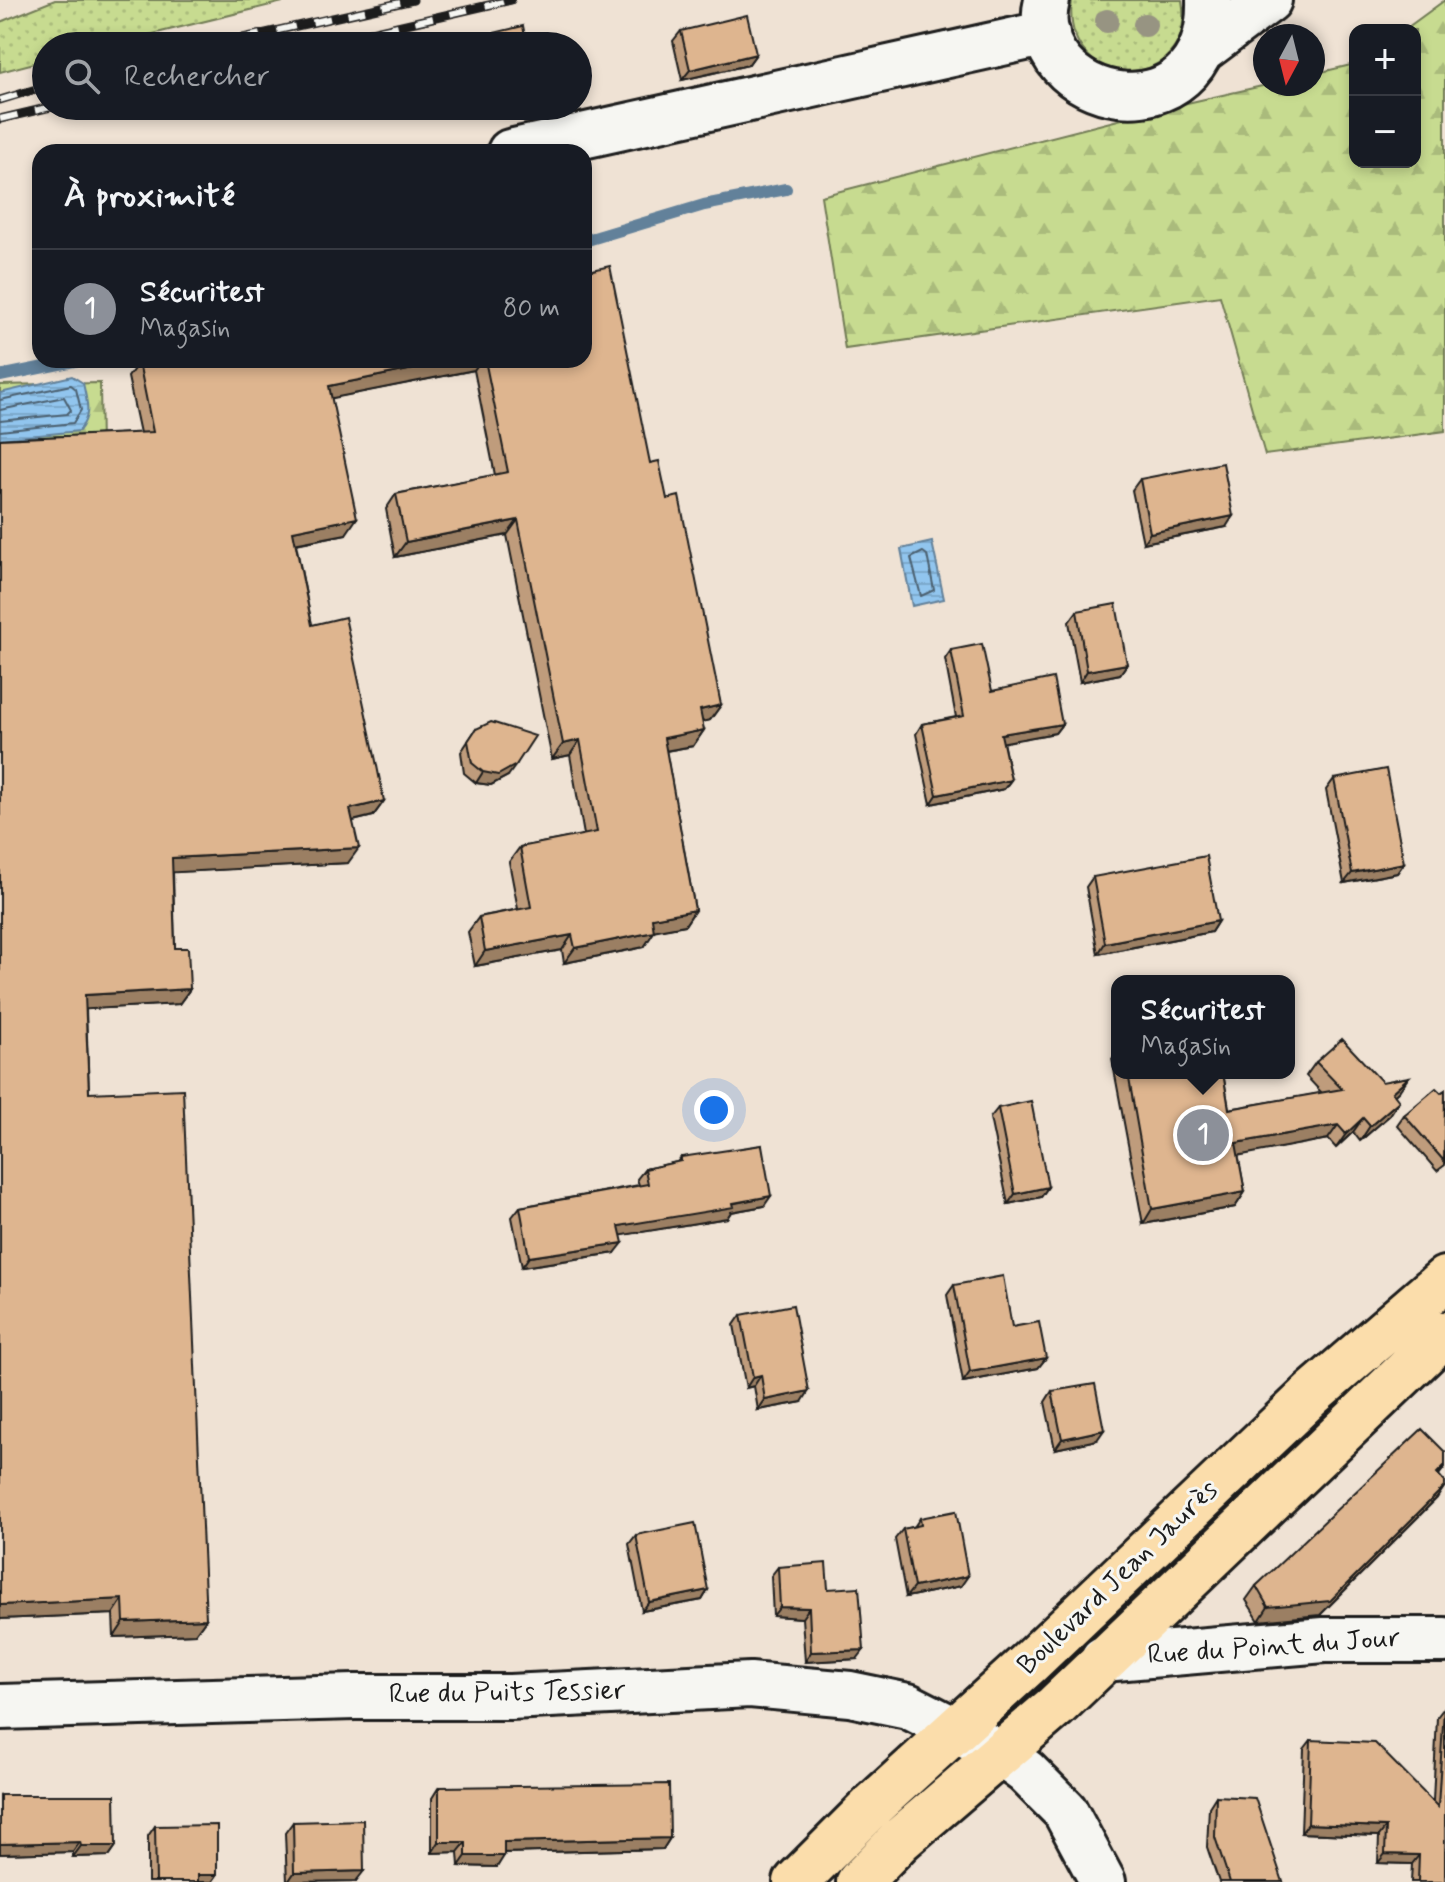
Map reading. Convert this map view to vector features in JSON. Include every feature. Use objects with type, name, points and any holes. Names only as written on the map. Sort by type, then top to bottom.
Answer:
[{"type":"main road","name":"Boulevard Jean Jaurès","points":[[796,1882],[1312,1394],[1445,1279]]},
{"type":"main road","name":"Boulevard Jean Jaurès","points":[[859,1882],[901,1839],[1103,1659],[1445,1334]]},
{"type":"street","points":[[1202,50],[1210,25],[1209,0]]},
{"type":"street","points":[[542,144],[1047,17],[1059,59],[1078,81],[1104,93],[1132,97],[1160,90],[1184,75],[1202,50],[1269,0]]},
{"type":"street","name":"Rue du Point du Jour","points":[[1103,1659],[1324,1640],[1445,1640]]},
{"type":"street","name":"Rue du Puits Tessier","points":[[0,1707],[355,1697],[510,1697],[750,1685],[850,1694],[908,1706],[1000,1753],[1026,1772],[1065,1811],[1103,1882]]},
{"type":"green space","points":[[55,0],[291,0],[161,32],[32,32],[32,64],[0,72],[0,22]]},
{"type":"green space","points":[[1072,0],[1182,0],[1181,31],[1170,53],[1151,67],[1128,71],[1106,67],[1086,54],[1074,31]]},
{"type":"green space","points":[[1445,0],[1445,431],[1265,455],[1220,296],[845,349],[821,196],[1253,88],[1253,96],[1325,96],[1325,71],[1349,65],[1349,168],[1421,168],[1421,24],[1412,24]]},
{"type":"green space","points":[[100,383],[101,449],[0,453],[0,385]]},
{"type":"water","points":[[72,376],[83,383],[87,402],[86,419],[79,431],[0,439],[0,393]]},
{"type":"water","points":[[932,542],[944,599],[912,606],[901,549]]},
{"type":"building","points":[[747,15],[756,54],[690,70],[681,31]]},
{"type":"building","points":[[523,26],[524,32],[498,32]]},
{"type":"building","points":[[610,266],[650,463],[659,461],[667,499],[679,496],[721,705],[700,710],[704,730],[664,738],[695,910],[652,918],[654,932],[575,948],[572,935],[485,951],[479,917],[531,907],[520,847],[597,832],[580,740],[563,744],[518,520],[406,542],[396,494],[508,472],[487,368],[592,368],[592,270]]},
{"type":"building","points":[[140,368],[418,368],[329,386],[357,518],[293,531],[312,625],[345,617],[384,801],[350,809],[359,848],[172,858],[175,948],[188,948],[190,989],[85,995],[89,1093],[183,1089],[206,1619],[124,1622],[123,1599],[0,1605],[0,439],[153,432]]},
{"type":"building","points":[[1223,463],[1233,516],[1150,533],[1140,479]]},
{"type":"building","points":[[1116,604],[1127,664],[1087,671],[1077,611]]},
{"type":"building","points":[[982,644],[992,691],[1053,678],[1062,724],[1001,734],[1011,780],[937,795],[922,724],[964,716],[951,650]]},
{"type":"building","points":[[491,722],[535,736],[516,765],[498,775],[483,772],[472,763],[468,741],[476,729]]},
{"type":"building","points":[[1386,769],[1404,863],[1352,873],[1334,779]]},
{"type":"building","points":[[1206,856],[1218,921],[1105,943],[1093,877]]},
{"type":"building","points":[[1342,1039],[1382,1082],[1409,1077],[1392,1092],[1399,1101],[1370,1126],[1363,1118],[1346,1134],[1338,1125],[1236,1143],[1245,1192],[1152,1209],[1129,1079],[1224,1079],[1229,1109],[1342,1089],[1316,1062]]},
{"type":"building","points":[[1436,1088],[1441,1093],[1445,1090],[1444,1161],[1404,1115]]},
{"type":"building","points":[[1031,1101],[1048,1187],[1015,1194],[998,1108]]},
{"type":"building","points":[[762,1145],[771,1196],[733,1203],[734,1207],[619,1226],[623,1243],[529,1257],[520,1207],[648,1184],[645,1169],[681,1161],[681,1157]]},
{"type":"building","points":[[1003,1276],[1012,1327],[1039,1322],[1046,1358],[970,1372],[954,1285]]},
{"type":"building","points":[[793,1305],[809,1391],[765,1400],[761,1375],[753,1377],[741,1315]]},
{"type":"building","points":[[1095,1384],[1104,1430],[1062,1439],[1052,1391]]},
{"type":"building","points":[[1422,1429],[1445,1452],[1445,1465],[1437,1473],[1445,1486],[1330,1601],[1268,1607],[1256,1586]]},
{"type":"building","points":[[956,1511],[968,1576],[914,1587],[903,1529],[921,1525],[920,1518]]},
{"type":"building","points":[[695,1523],[708,1590],[649,1602],[636,1535]]},
{"type":"building","points":[[826,1563],[828,1589],[859,1587],[864,1650],[811,1652],[809,1608],[780,1607],[778,1567]]},
{"type":"building","points":[[1444,1708],[1445,1882],[1418,1882],[1419,1855],[1385,1854],[1386,1827],[1308,1824],[1311,1740],[1375,1743],[1438,1807]]},
{"type":"building","points":[[669,1784],[670,1838],[504,1842],[504,1856],[466,1856],[466,1842],[439,1842],[439,1787]]},
{"type":"building","points":[[0,1795],[115,1795],[116,1846],[81,1846],[80,1842],[0,1844]]},
{"type":"building","points":[[1216,1796],[1255,1798],[1283,1882],[1230,1882],[1215,1837]]},
{"type":"building","points":[[363,1820],[364,1871],[294,1873],[293,1822]]},
{"type":"building","points":[[217,1825],[217,1875],[198,1875],[198,1882],[156,1882],[155,1826]]},
{"type":"waterway","points":[[592,239],[704,205],[786,189]]},
{"type":"waterway","points":[[0,376],[40,368]]},
{"type":"railway","points":[[270,32],[413,0]]},
{"type":"railway","points":[[371,32],[511,0]]},
{"type":"railway","points":[[0,100],[32,90]]},
{"type":"railway","points":[[0,119],[32,111]]},
{"type":"place","name":"Sécuritest","points":[[1203,1135]]}]
